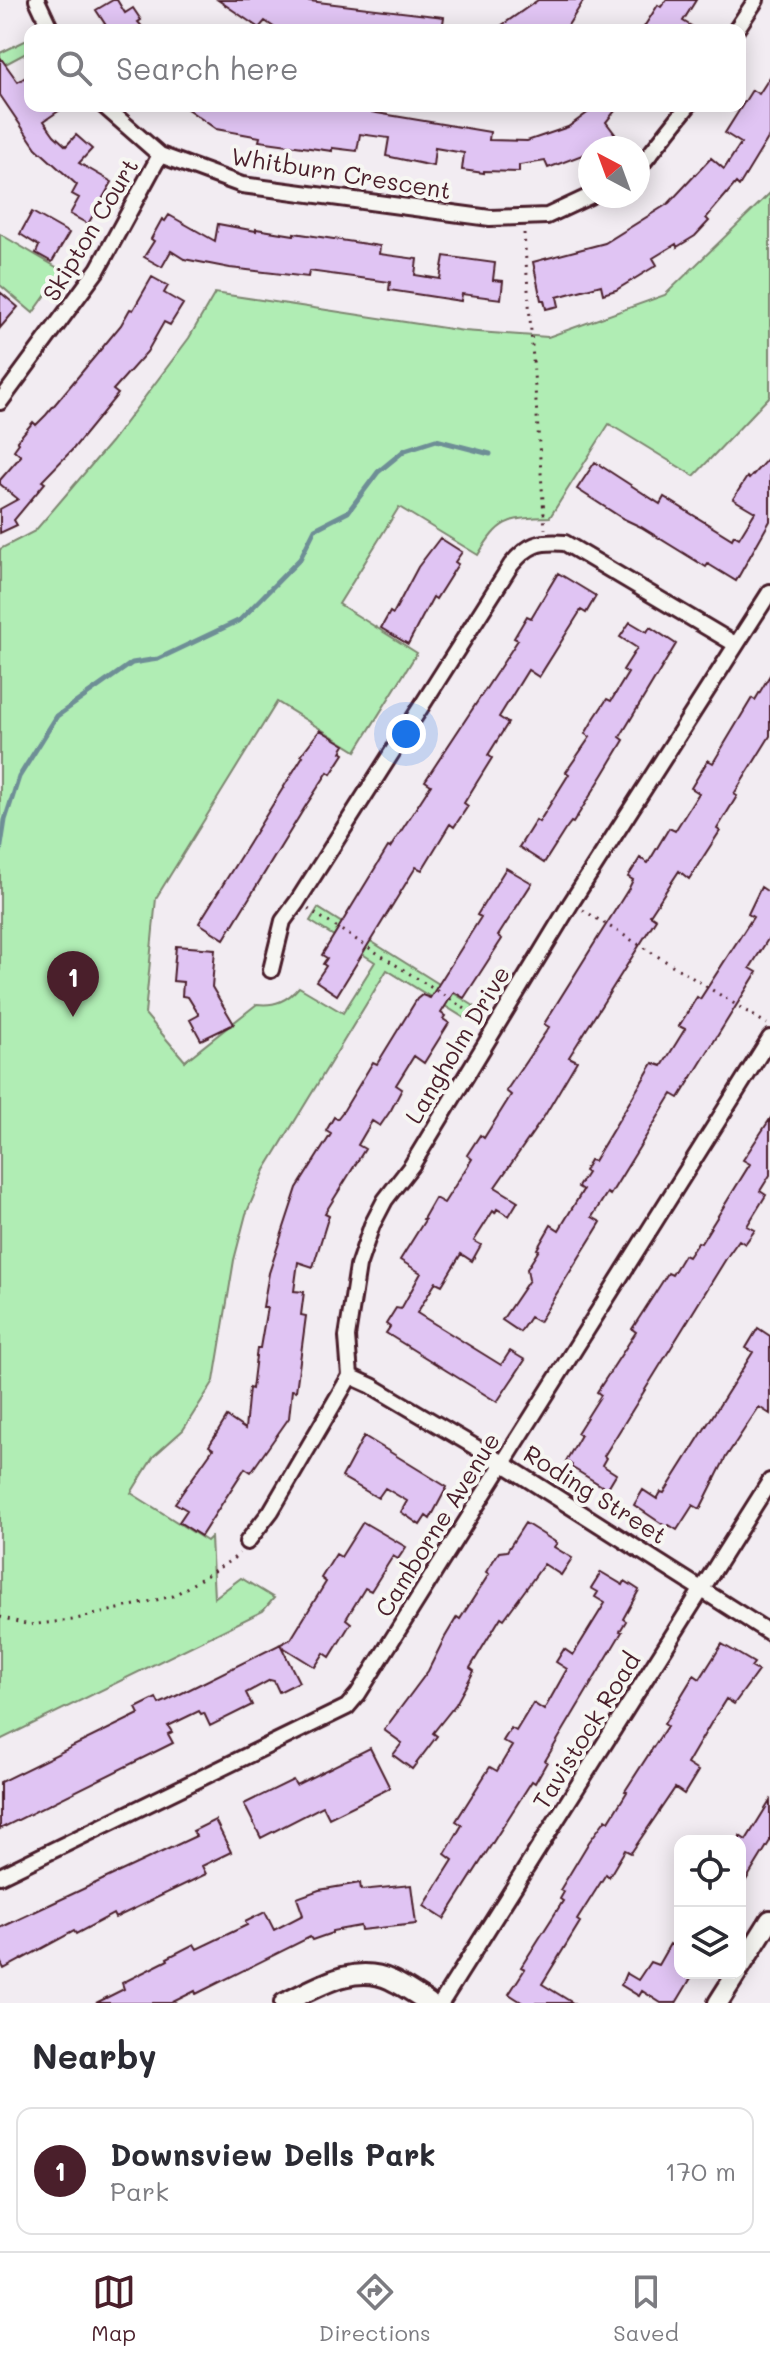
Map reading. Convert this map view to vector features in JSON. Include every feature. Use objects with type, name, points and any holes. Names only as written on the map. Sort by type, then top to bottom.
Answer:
[{"type":"street","points":[[37,0],[48,24]]},
{"type":"street","points":[[740,24],[756,0]]},
{"type":"street","name":"Whitburn Crescent","points":[[111,112],[160,155],[242,185],[490,218],[547,216],[578,202]]},
{"type":"street","points":[[650,154],[683,112]]},
{"type":"street","name":"Skipton Court","points":[[0,402],[98,269],[160,155]]},
{"type":"street","points":[[271,970],[283,921],[511,565],[525,550],[546,540],[565,543],[735,644]]},
{"type":"street","name":"Langholm Drive","points":[[350,1376],[347,1337],[358,1266],[372,1225],[385,1200],[412,1165],[571,903],[770,592]]},
{"type":"street","name":"Camborne Avenue","points":[[0,1876],[347,1707],[504,1464],[770,1039]]},
{"type":"street","points":[[247,1542],[271,1511],[350,1376]]},
{"type":"street","name":"Roding Street","points":[[350,1376],[504,1464],[770,1633]]},
{"type":"street","name":"Tavistock Road","points":[[441,2003],[770,1481]]},
{"type":"street","points":[[746,1958],[770,1920]]},
{"type":"street","points":[[284,2003],[325,1984],[362,1973],[390,1979],[429,2003]]},
{"type":"street","points":[[718,2003],[733,1979]]},
{"type":"path","points":[[523,218],[546,540]]},
{"type":"path","points":[[297,902],[494,1028]]},
{"type":"path","points":[[571,903],[770,1026]]},
{"type":"path","points":[[0,1617],[29,1625],[72,1620],[173,1596],[233,1559]]},
{"type":"green space","points":[[24,41],[24,54],[0,67],[0,53]]},
{"type":"green space","points":[[770,193],[770,396],[694,476],[609,424],[550,517],[507,522],[493,533],[478,555],[399,507],[339,604],[417,653],[356,751],[277,702],[156,898],[145,1014],[185,1061],[257,1004],[280,1002],[299,987],[343,1013],[375,962],[310,921],[318,908],[474,1006],[466,1019],[387,970],[265,1170],[246,1214],[234,1260],[214,1381],[183,1430],[154,1456],[131,1493],[207,1541],[211,1537],[214,1598],[241,1578],[274,1598],[263,1611],[0,1740],[0,549],[35,531],[111,442],[189,338],[215,293],[464,331],[548,337],[665,295]]},
{"type":"green space","points":[[0,234],[63,271],[33,313],[0,285]]},
{"type":"building","points":[[117,0],[125,13],[133,8],[141,20],[140,24],[105,24],[96,10]]},
{"type":"building","points":[[218,0],[301,0],[444,17],[443,24],[269,24],[265,21],[253,24]]},
{"type":"building","points":[[538,0],[584,0],[569,24],[504,24]]},
{"type":"building","points":[[666,0],[696,0],[683,21],[688,24],[646,24],[658,5],[661,7]]},
{"type":"building","points":[[0,57],[18,82],[24,78],[24,112],[57,112],[44,121],[54,135],[66,146],[76,135],[92,149],[79,163],[112,182],[88,224],[70,214],[79,198],[72,194],[77,185],[36,148],[0,95]]},
{"type":"building","points":[[770,77],[770,135],[739,186],[736,183],[695,236],[653,258],[657,265],[616,290],[603,294],[601,285],[557,297],[559,306],[546,309],[544,300],[541,300],[533,262],[605,243],[669,203],[711,158],[724,169],[741,143],[725,133],[738,112],[746,112],[746,100],[752,90],[759,94]]},
{"type":"building","points":[[192,112],[371,112],[490,132],[489,140],[527,141],[568,127],[589,112],[614,112],[606,122],[615,134],[578,136],[578,157],[548,168],[545,161],[519,165],[519,172],[484,173],[462,170],[464,153],[435,148],[433,166],[386,156],[389,138],[360,134],[357,151],[332,148],[332,151],[259,141],[260,137],[216,129]]},
{"type":"building","points":[[32,212],[69,233],[52,262],[36,253],[39,246],[20,234]]},
{"type":"building","points":[[169,215],[215,241],[218,224],[380,246],[379,254],[417,259],[415,275],[440,279],[444,256],[495,263],[493,280],[503,281],[501,299],[462,294],[461,301],[389,290],[390,282],[309,271],[308,277],[230,268],[184,259],[171,251],[162,267],[144,257],[162,219],[165,221]]},
{"type":"building","points":[[152,277],[168,286],[164,293],[183,304],[170,325],[164,322],[147,352],[113,390],[118,394],[42,481],[45,483],[14,520],[17,525],[0,533],[0,509],[18,499],[0,484],[21,456],[14,450],[19,443],[17,441],[33,422],[36,425],[46,415],[121,325]]},
{"type":"building","points":[[0,292],[18,307],[0,328]]},
{"type":"building","points":[[770,456],[770,521],[736,581],[708,564],[706,567],[577,489],[595,462],[660,504],[664,497],[732,539],[734,535],[739,538],[755,512],[733,499],[747,477],[749,479]]},
{"type":"building","points":[[440,538],[462,552],[455,562],[458,564],[436,599],[433,597],[408,644],[381,628],[390,612],[393,614],[418,567]]},
{"type":"building","points":[[558,573],[596,596],[586,613],[581,610],[539,677],[528,670],[499,717],[508,723],[488,755],[492,758],[464,803],[468,806],[454,827],[450,824],[422,870],[416,867],[337,995],[316,981],[326,966],[323,964],[327,958],[322,955],[388,847],[431,785],[425,781],[518,640],[514,638],[527,616],[531,618]]},
{"type":"building","points":[[630,622],[647,632],[650,627],[676,644],[620,737],[624,740],[603,775],[544,863],[519,847],[569,774],[566,772],[590,737],[585,734],[595,717],[607,699],[611,701],[628,673],[623,670],[637,648],[620,637]]},
{"type":"building","points":[[770,675],[770,736],[734,794],[737,796],[717,829],[720,831],[689,879],[679,871],[650,915],[656,919],[569,1057],[577,1061],[545,1115],[495,1187],[518,1201],[509,1216],[497,1209],[495,1213],[493,1211],[474,1241],[481,1245],[472,1261],[461,1254],[442,1285],[436,1282],[417,1313],[501,1365],[510,1351],[525,1360],[497,1402],[386,1333],[390,1327],[386,1324],[396,1308],[401,1309],[421,1273],[400,1260],[435,1198],[444,1203],[472,1159],[467,1155],[480,1135],[484,1138],[511,1095],[506,1091],[549,1027],[544,1024],[629,888],[633,880],[628,877],[640,858],[648,863],[669,828],[675,831],[699,793],[691,788],[708,760],[713,763],[752,698],[755,700]]},
{"type":"building","points":[[320,730],[345,745],[341,752],[344,754],[305,807],[224,939],[199,923],[301,755]]},
{"type":"building","points":[[506,868],[532,883],[498,936],[502,939],[464,998],[454,992],[441,1013],[449,1023],[424,1063],[414,1056],[396,1085],[402,1089],[391,1110],[380,1126],[372,1121],[358,1145],[365,1149],[325,1213],[329,1215],[313,1267],[298,1262],[294,1291],[304,1292],[301,1315],[306,1316],[296,1391],[292,1390],[289,1418],[251,1472],[245,1468],[201,1536],[179,1522],[187,1510],[175,1503],[213,1449],[209,1446],[227,1417],[245,1429],[249,1388],[252,1389],[257,1348],[260,1348],[267,1307],[263,1307],[269,1273],[297,1188],[331,1134],[326,1131],[334,1117],[337,1119],[344,1110],[373,1062],[377,1064],[417,999],[422,995],[430,998],[481,917],[477,915]]},
{"type":"building","points":[[761,887],[770,893],[770,936],[750,968],[757,972],[679,1098],[672,1094],[610,1195],[607,1193],[592,1217],[601,1222],[539,1322],[530,1317],[520,1332],[502,1320],[529,1280],[527,1269],[537,1249],[551,1225],[559,1230],[583,1190],[578,1187],[587,1173],[584,1171],[590,1160],[594,1161],[653,1063],[662,1066],[685,1029],[679,1026],[753,917],[748,914]]},
{"type":"building","points":[[176,946],[215,949],[212,987],[234,1024],[201,1040],[190,1020],[199,1015],[188,997],[182,996],[183,982],[173,981]]},
{"type":"building","points":[[770,1119],[770,1175],[760,1191],[766,1195],[747,1226],[755,1230],[745,1244],[739,1240],[729,1254],[604,1456],[602,1465],[616,1474],[607,1489],[566,1461],[581,1435],[577,1433],[601,1395],[597,1392],[636,1332],[632,1329],[668,1273],[672,1275],[684,1255],[688,1257],[698,1242],[701,1243],[750,1164],[743,1160]]},
{"type":"building","points":[[758,1328],[770,1336],[770,1414],[759,1407],[726,1457],[700,1509],[693,1505],[677,1530],[669,1525],[668,1528],[634,1505],[643,1490],[657,1499],[661,1492],[664,1493],[753,1352],[746,1348]]},
{"type":"building","points":[[364,1436],[447,1487],[430,1519],[426,1516],[420,1525],[401,1512],[407,1501],[385,1488],[378,1498],[342,1477]]},
{"type":"building","points":[[363,1522],[406,1547],[398,1559],[393,1556],[371,1591],[365,1588],[346,1619],[351,1623],[330,1657],[324,1653],[315,1667],[281,1646],[299,1682],[279,1692],[274,1681],[270,1680],[246,1693],[252,1705],[210,1726],[204,1713],[199,1711],[168,1726],[173,1743],[0,1829],[0,1782],[139,1714],[136,1708],[156,1698],[159,1704],[166,1701],[291,1639],[326,1582],[321,1578],[336,1554],[341,1557]]},
{"type":"building","points":[[525,1523],[557,1543],[554,1547],[572,1558],[561,1575],[544,1564],[504,1619],[501,1617],[470,1668],[474,1671],[456,1704],[433,1733],[437,1736],[412,1769],[393,1755],[402,1743],[384,1730],[428,1671],[445,1637],[489,1574],[486,1572],[499,1552],[507,1551]]},
{"type":"building","points":[[601,1572],[639,1590],[623,1619],[626,1621],[622,1632],[535,1783],[532,1781],[444,1919],[424,1906],[453,1860],[445,1854],[462,1825],[456,1821],[490,1767],[497,1771],[512,1746],[503,1741],[511,1728],[516,1731],[533,1703],[544,1710],[567,1669],[556,1662],[564,1649],[573,1655],[605,1603],[595,1597],[598,1592],[591,1588]]},
{"type":"building","points":[[722,1644],[754,1663],[751,1667],[758,1671],[734,1704],[726,1699],[714,1718],[687,1764],[698,1771],[684,1794],[675,1788],[631,1853],[625,1850],[609,1877],[606,1874],[577,1920],[580,1922],[542,1984],[573,2003],[523,2003],[509,1994],[525,1969],[521,1967],[563,1901],[560,1899],[564,1892],[560,1890],[589,1842],[606,1819],[609,1821],[694,1675],[700,1679]]},
{"type":"building","points":[[370,1748],[390,1788],[329,1818],[323,1806],[261,1838],[244,1804],[293,1780],[296,1785]]},
{"type":"building","points":[[770,1801],[770,1841],[746,1880],[746,1840]]},
{"type":"building","points":[[215,1820],[231,1852],[202,1866],[206,1874],[115,1918],[113,1914],[76,1934],[74,1931],[4,1969],[0,1961],[0,1928],[196,1836],[193,1831]]},
{"type":"building","points":[[360,1883],[361,1890],[411,1885],[416,1924],[361,1930],[360,1926],[332,1931],[312,1940],[310,1937],[196,1994],[195,1991],[171,2003],[96,2003],[124,1989],[122,1983],[194,1944],[197,1949],[247,1925],[245,1922],[265,1912],[274,1930],[303,1915],[297,1898],[319,1890]]},
{"type":"building","points":[[670,1944],[674,1946],[674,1979],[690,1979],[676,2003],[661,2003],[642,1991],[639,1996],[621,1985],[626,1973],[638,1980],[650,1962],[658,1965]]},
{"type":"waterway","points":[[0,852],[5,820],[19,777],[57,716],[132,663],[158,659],[240,620],[300,559],[315,529],[348,512],[378,472],[405,450],[436,440],[490,454]]},
{"type":"place","name":"Downsview Dells Park","points":[[73,1017]]}]
